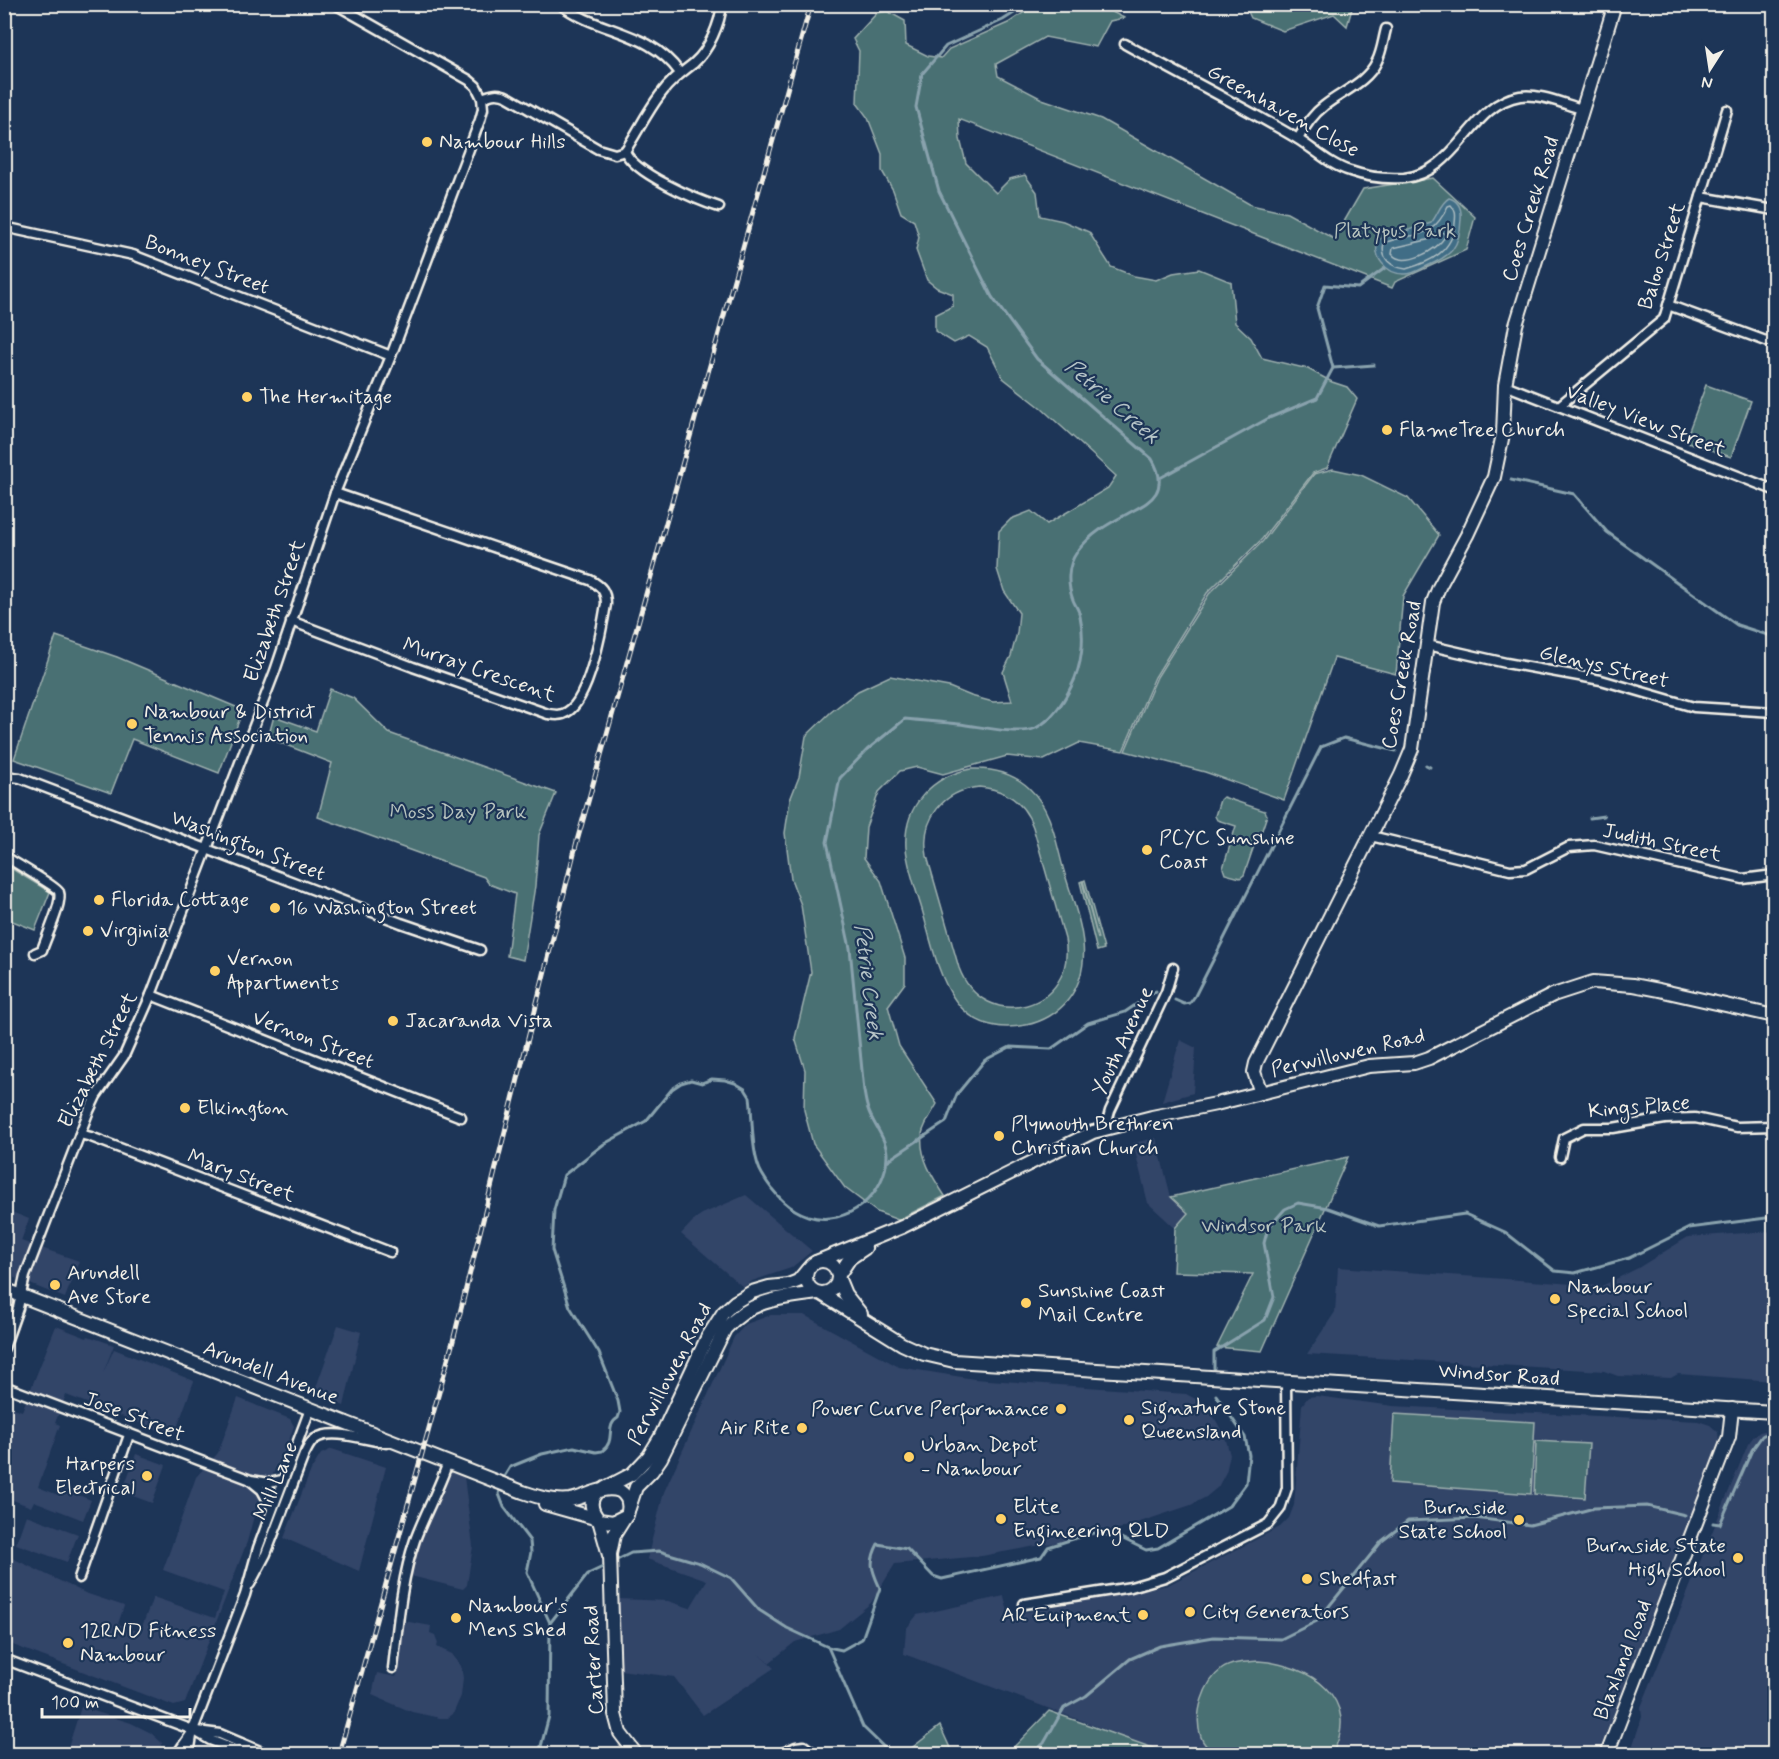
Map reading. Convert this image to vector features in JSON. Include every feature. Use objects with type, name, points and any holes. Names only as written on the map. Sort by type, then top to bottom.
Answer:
[{"type":"street","points":[[335,4],[469,80],[476,86],[482,98],[493,93],[500,93],[598,149],[615,154],[625,151],[660,94],[704,51],[719,21],[722,4]]},
{"type":"street","points":[[560,4],[588,21],[630,35],[657,50],[670,59],[680,73]]},
{"type":"street","name":"Coes Creek Road","points":[[1261,1094],[1254,1072],[1256,1063],[1371,836],[1412,749],[1431,611],[1439,587],[1467,536],[1494,477],[1503,434],[1505,385],[1516,325],[1615,4]]},
{"type":"street","points":[[1298,139],[1310,118],[1317,111],[1363,80],[1377,63],[1386,29]]},
{"type":"street","name":"Greenhaven Close","points":[[1125,44],[1298,139],[1350,171],[1381,177],[1403,178],[1422,173],[1440,164],[1483,118],[1493,109],[1511,99],[1529,96],[1582,109]]},
{"type":"street","name":"Elizabeth Street","points":[[4,1348],[16,1317],[26,1276],[80,1134],[96,1096],[124,1056],[151,995],[207,850],[275,671],[335,493],[391,356],[473,140],[483,109],[482,98]]},
{"type":"street","name":"Baloo Street","points":[[1559,406],[1664,319],[1727,110]]},
{"type":"street","points":[[625,151],[636,166],[691,197],[719,207]]},
{"type":"street","points":[[1701,197],[1774,210]]},
{"type":"street","name":"Bonney Street","points":[[4,227],[133,255],[391,356]]},
{"type":"street","points":[[1668,305],[1774,344]]},
{"type":"street","name":"Valley View Street","points":[[1505,385],[1774,490]]},
{"type":"street","name":"Murray Crescent","points":[[291,621],[548,714],[558,715],[578,702],[591,671],[606,604],[606,596],[598,584],[335,493]]},
{"type":"street","name":"Glenys Street","points":[[1427,645],[1506,663],[1601,680],[1694,707],[1774,712]]},
{"type":"street","name":"Washington Street","points":[[4,776],[20,778],[401,923],[480,950]]},
{"type":"street","name":"Judith Street","points":[[1371,836],[1510,870],[1526,869],[1569,847],[1594,845],[1743,879],[1774,875]]},
{"type":"street","points":[[4,856],[57,888],[60,893],[56,912],[42,950],[34,953]]},
{"type":"street","name":"Youth Avenue","points":[[1105,1129],[1110,1111],[1166,992],[1173,968]]},
{"type":"street","name":"Perwillowen Road","points":[[600,1490],[632,1474],[650,1456],[707,1338],[723,1313],[742,1297],[763,1288],[792,1284],[812,1266],[902,1227],[1074,1140],[1105,1129],[1261,1094],[1369,1066],[1413,1063],[1553,994],[1593,982],[1650,988],[1774,1016]]},
{"type":"street","name":"Vernon Street","points":[[151,995],[461,1117]]},
{"type":"street","name":"Kings Place","points":[[1560,1157],[1564,1138],[1584,1128],[1613,1128],[1665,1119],[1695,1118],[1737,1126],[1774,1126]]},
{"type":"street","name":"Mary Street","points":[[80,1134],[390,1252]]},
{"type":"street","name":"Perwillowen Road","points":[[838,1276],[854,1255],[902,1227]]},
{"type":"street","points":[[824,1261],[831,1263],[836,1269],[848,1298],[871,1326],[808,1285],[806,1279],[812,1266],[824,1261]]},
{"type":"street","points":[[819,1293],[832,1290],[838,1276]]},
{"type":"street","name":"Arundell Avenue","points":[[4,1289],[529,1494],[550,1506],[599,1520]]},
{"type":"street","name":"Perwillowen Road","points":[[628,1512],[636,1487],[661,1458],[724,1329],[739,1315],[760,1303],[819,1293]]},
{"type":"street","name":"Windsor Road","points":[[871,1326],[914,1349],[933,1357],[954,1361],[1774,1412]]},
{"type":"street","points":[[1024,1604],[1131,1587],[1165,1577],[1268,1524],[1280,1509],[1287,1488],[1286,1381]]},
{"type":"street","name":"Jose Street","points":[[4,1386],[251,1480],[267,1483],[282,1480]]},
{"type":"street","name":"Mill Lane","points":[[189,1755],[194,1730],[248,1587],[255,1556],[282,1480],[310,1409]]},
{"type":"street","name":"Blaxland Road","points":[[1607,1755],[1729,1437],[1732,1409]]},
{"type":"street","points":[[79,1578],[129,1435]]},
{"type":"street","name":"Mill Lane","points":[[248,1587],[263,1562],[304,1455],[314,1440],[326,1435],[403,1444]]},
{"type":"street","points":[[393,1668],[408,1564],[415,1540],[448,1462]]},
{"type":"street","points":[[251,1480],[262,1490],[272,1508]]},
{"type":"street","points":[[612,1489],[624,1493],[628,1500],[628,1512],[614,1522],[599,1520],[594,1514],[591,1503],[594,1495],[600,1490],[612,1489]]},
{"type":"street","name":"Arundell Avenue","points":[[529,1494],[567,1500],[600,1490]]},
{"type":"street","name":"Carter Road","points":[[609,1552],[614,1535],[628,1512]]},
{"type":"street","name":"Carter Road","points":[[599,1520],[609,1552],[615,1714],[620,1733],[636,1755]]},
{"type":"street","points":[[4,1659],[194,1730],[210,1740],[246,1755]]},
{"type":"street","points":[[194,1730],[220,1734],[267,1755]]},
{"type":"street","name":"Mill Lane","points":[[177,1755],[194,1730]]},
{"type":"street","points":[[781,1755],[796,1747],[804,1746],[815,1755]]},
{"type":"shaded area","points":[[1180,1040],[1196,1048],[1193,1093],[1162,1102]]},
{"type":"shaded area","points":[[1156,1138],[1171,1197],[1188,1213],[1175,1228],[1148,1203],[1133,1143]]},
{"type":"shaded area","points":[[746,1195],[812,1251],[791,1268],[752,1281],[743,1287],[681,1234],[702,1214]]},
{"type":"shaded area","points":[[4,1209],[29,1219],[21,1241],[79,1261],[65,1298],[5,1274]]},
{"type":"shaded area","name":"Nambour Special School","points":[[1774,1231],[1774,1381],[1678,1374],[1671,1378],[1618,1376],[1604,1371],[1307,1354],[1335,1312],[1338,1267],[1602,1286],[1638,1268],[1688,1237]]},
{"type":"shaded area","points":[[771,1315],[804,1315],[899,1367],[974,1379],[1186,1394],[1207,1405],[1218,1424],[1230,1455],[1226,1472],[1218,1487],[1191,1505],[1107,1533],[982,1556],[895,1564],[871,1603],[839,1629],[795,1642],[769,1663],[757,1653],[774,1668],[703,1715],[674,1677],[620,1670],[619,1599],[668,1601],[690,1608],[707,1580],[647,1559],[664,1492],[734,1337],[746,1324]]},
{"type":"shaded area","points":[[338,1325],[361,1332],[344,1406],[314,1393]]},
{"type":"shaded area","points":[[56,1326],[114,1345],[103,1373],[114,1349],[194,1381],[174,1436],[66,1395],[55,1423],[60,1425],[38,1487],[58,1495],[61,1488],[91,1500],[83,1520],[34,1501],[31,1507],[5,1497],[4,1405],[22,1411]]},
{"type":"shaded area","name":"Burnside State School","points":[[1317,1396],[1393,1406],[1698,1421],[1710,1425],[1718,1432],[1719,1441],[1598,1754],[1170,1754],[904,1654],[906,1629],[917,1615],[1004,1596],[1009,1615],[1168,1585],[1280,1527],[1289,1518],[1294,1505],[1302,1405],[1308,1397]]},
{"type":"shaded area","points":[[238,1398],[290,1419],[294,1426],[285,1452],[258,1501],[247,1542],[185,1703],[174,1706],[5,1642],[4,1560],[9,1561],[10,1557],[85,1593],[124,1606],[118,1624],[140,1632],[153,1597],[215,1618],[224,1592],[163,1570],[196,1477],[218,1453]]},
{"type":"shaded area","name":"Burnside State High School","points":[[1767,1430],[1774,1431],[1774,1754],[1630,1754],[1642,1717],[1641,1707],[1748,1444],[1754,1436]]},
{"type":"shaded area","points":[[332,1449],[386,1467],[359,1571],[284,1538],[311,1470],[321,1454]]},
{"type":"shaded area","points":[[136,1454],[166,1465],[152,1503],[122,1492]]},
{"type":"shaded area","points":[[450,1472],[464,1477],[473,1546],[467,1585],[463,1589],[411,1576],[419,1545]]},
{"type":"shaded area","points":[[26,1515],[78,1534],[67,1562],[16,1544]]},
{"type":"shaded area","points":[[404,1621],[431,1626],[430,1633],[435,1635],[437,1647],[452,1654],[461,1666],[463,1678],[461,1696],[453,1714],[448,1718],[412,1712],[372,1695],[377,1673],[396,1677],[399,1671]]},
{"type":"shaded area","points":[[81,1707],[131,1723],[151,1733],[162,1743],[161,1754],[66,1754]]},
{"type":"green space","name":"Platypus Park","points":[[1035,5],[1099,5],[1124,18],[1110,21],[1096,47],[1045,37],[996,64],[998,76],[1042,99],[1101,119],[1251,205],[1287,213],[1334,239],[1363,189],[1433,178],[1475,217],[1466,250],[1395,282],[1392,288],[959,119],[960,139],[966,163],[996,193],[1010,179],[1025,175],[1037,192],[1040,216],[1063,221],[1089,232],[1111,267],[1134,276],[1156,280],[1173,273],[1199,269],[1231,282],[1235,323],[1251,338],[1262,358],[1308,369],[1347,387],[1357,399],[1327,468],[1313,473],[1262,539],[1207,593],[1155,677],[1123,751],[1079,743],[1044,760],[1007,756],[943,774],[917,767],[900,771],[879,792],[866,827],[864,858],[881,881],[905,958],[905,983],[888,1006],[899,1046],[937,1104],[924,1126],[922,1143],[928,1167],[945,1196],[898,1220],[877,1212],[845,1188],[813,1144],[804,1110],[805,1070],[795,1038],[811,972],[801,905],[791,879],[785,833],[790,800],[799,777],[806,736],[858,691],[890,676],[949,687],[993,702],[1012,701],[1003,672],[1011,656],[1019,613],[1004,591],[997,569],[999,531],[1011,519],[1031,511],[1047,524],[1108,488],[1116,476],[1040,407],[1003,378],[987,347],[969,336],[954,343],[935,331],[935,315],[953,306],[953,294],[937,288],[927,280],[916,250],[919,237],[914,221],[901,213],[893,190],[882,171],[882,154],[868,118],[857,103],[859,51],[853,39],[877,13],[887,11],[905,21],[906,45],[928,56],[941,58],[949,49],[1008,23]]},
{"type":"green space","points":[[1245,5],[1353,5],[1347,26],[1334,14],[1283,31],[1251,18]]},
{"type":"green space","points":[[1706,385],[1751,401],[1731,457],[1685,441]]},
{"type":"green space","points":[[1333,469],[1361,475],[1408,498],[1439,535],[1403,596],[1396,674],[1334,658],[1284,800],[1205,772],[1125,751],[1157,677],[1209,594],[1263,541],[1314,474]]},
{"type":"green space","name":"Nambour & District Tennis Association","points":[[56,636],[117,657],[243,710],[219,773],[132,739],[111,793],[14,759]]},
{"type":"green space","name":"Moss Day Park","points":[[330,689],[353,698],[389,733],[556,793],[539,835],[535,886],[523,960],[507,956],[515,894],[489,884],[484,877],[318,817],[332,763],[268,738],[274,716],[316,731]]},
{"type":"green space","points":[[971,769],[987,769],[1009,775],[1023,783],[1037,796],[1043,806],[1055,838],[1079,920],[1084,953],[1077,985],[1068,1000],[1049,1016],[1032,1024],[1000,1027],[980,1021],[964,1010],[952,995],[935,955],[909,864],[906,833],[909,819],[923,795],[944,778]],"holes":[[[979,787],[988,788],[1012,798],[1029,818],[1065,939],[1065,963],[1057,983],[1044,997],[1026,1005],[1007,1007],[988,1002],[971,989],[959,968],[927,856],[927,830],[937,809],[955,794]]]},
{"type":"green space","points":[[1223,797],[1265,811],[1267,815],[1244,875],[1240,878],[1225,874],[1223,868],[1236,826],[1217,820],[1215,816]]},
{"type":"green space","points":[[4,864],[50,892],[35,930],[5,918]]},
{"type":"green space","points":[[1085,880],[1104,949],[1097,951],[1080,882],[1082,881],[1098,939],[1083,881]]},
{"type":"green space","name":"Windsor Park","points":[[1348,1157],[1262,1351],[1217,1347],[1253,1274],[1173,1272],[1175,1228],[1188,1213],[1171,1197]]},
{"type":"green space","points":[[1394,1414],[1535,1422],[1531,1494],[1390,1483]]},
{"type":"green space","points":[[1536,1441],[1589,1444],[1585,1498],[1534,1494]]},
{"type":"green space","points":[[1258,1661],[1295,1669],[1312,1677],[1326,1688],[1336,1701],[1341,1717],[1340,1734],[1332,1754],[1215,1754],[1205,1744],[1201,1737],[1198,1719],[1205,1690],[1210,1682],[1222,1669],[1230,1665]]},
{"type":"green space","points":[[1049,1711],[1164,1752],[1163,1754],[1007,1754]]},
{"type":"green space","points":[[940,1726],[951,1750],[995,1754],[904,1754]]},
{"type":"water","points":[[1449,198],[1457,203],[1461,212],[1459,237],[1448,255],[1409,274],[1397,273],[1386,267],[1377,252],[1379,239],[1431,223],[1443,203]]},
{"type":"waterway","name":"Petrie Creek","points":[[502,1480],[510,1467],[542,1454],[574,1447],[596,1452],[602,1451],[609,1442],[612,1425],[620,1412],[618,1401],[599,1353],[570,1307],[552,1250],[554,1210],[564,1175],[604,1144],[646,1121],[672,1089],[691,1080],[702,1083],[712,1079],[735,1083],[745,1089],[750,1097],[754,1148],[758,1166],[776,1194],[800,1213],[823,1218],[837,1217],[862,1205],[880,1183],[887,1155],[882,1138],[870,1115],[864,1091],[850,948],[827,842],[840,778],[867,750],[905,719],[1019,731],[1036,728],[1048,720],[1061,705],[1071,687],[1082,652],[1080,616],[1071,594],[1069,581],[1074,557],[1094,535],[1147,502],[1158,489],[1159,475],[1152,459],[1037,359],[992,297],[939,191],[916,107],[922,74],[946,46],[1003,20],[1028,4]]},
{"type":"waterway","points":[[1160,478],[1269,418],[1317,398],[1333,368],[1317,308],[1325,285],[1358,288],[1385,268]]},
{"type":"waterway","points":[[1333,368],[1374,365]]},
{"type":"waterway","points":[[1511,480],[1574,494],[1607,532],[1681,585],[1737,625],[1774,637]]},
{"type":"waterway","points":[[1175,1000],[1184,1004],[1190,1003],[1195,996],[1321,747],[1344,738],[1396,751]]},
{"type":"waterway","points":[[1426,765],[1430,767]]},
{"type":"waterway","points":[[1590,818],[1604,816]]},
{"type":"waterway","points":[[887,1161],[946,1122],[957,1094],[985,1060],[1010,1047],[1051,1049],[1088,1023],[1125,1012],[1156,991]]},
{"type":"waterway","points":[[1214,1368],[1214,1352],[1265,1320],[1274,1297],[1264,1243],[1268,1228],[1285,1209],[1298,1203],[1328,1208],[1379,1226],[1465,1214],[1505,1232],[1555,1271],[1575,1273],[1629,1258],[1689,1228],[1774,1217]]},
{"type":"waterway","points":[[828,1647],[842,1650],[862,1639],[880,1588],[872,1566],[878,1544],[907,1549],[933,1576],[942,1579],[1041,1557],[1048,1547],[1092,1533],[1117,1536],[1146,1550],[1158,1548],[1229,1506],[1246,1483],[1249,1455],[1245,1437],[1216,1395]]},
{"type":"waterway","points":[[1713,1523],[1720,1524],[1752,1450],[1762,1436],[1774,1429]]},
{"type":"waterway","name":"Petrie Creek","points":[[501,1486],[499,1494],[504,1507],[530,1541],[531,1552],[527,1572],[550,1623],[549,1716],[539,1754]]},
{"type":"waterway","points":[[1032,1754],[1044,1743],[1064,1708],[1086,1696],[1130,1659],[1160,1646],[1214,1637],[1281,1639],[1317,1621],[1382,1541],[1408,1521],[1475,1518],[1530,1525],[1594,1508],[1647,1506],[1685,1515]]},
{"type":"waterway","points":[[613,1562],[631,1553],[659,1551],[700,1563],[731,1578],[759,1610],[787,1628],[828,1647],[863,1727],[891,1754]]},
{"type":"waterway","points":[[550,1623],[588,1574],[607,1565]]},
{"type":"railway","points":[[339,1754],[452,1345],[577,841],[811,4]]},
{"type":"place","name":"Nambour Hills","points":[[427,142]]},
{"type":"place","name":"The Hermitage","points":[[247,397]]},
{"type":"place","name":"FlameTree Church","points":[[1387,430]]},
{"type":"place","name":"Nambour & District Tennis Association","points":[[132,724]]},
{"type":"place","name":"PCYC Sunshine Coast","points":[[1147,850]]},
{"type":"place","name":"Florida Cottage","points":[[99,900]]},
{"type":"place","name":"16 Washington Street","points":[[275,908]]},
{"type":"place","name":"Virginia","points":[[88,931]]},
{"type":"place","name":"Vernon Appartments","points":[[215,971]]},
{"type":"place","name":"Jacaranda Vista","points":[[393,1021]]},
{"type":"place","name":"Elkington","points":[[185,1108]]},
{"type":"place","name":"Plymouth Brethren Christian Church","points":[[999,1136]]},
{"type":"place","name":"Arundell Ave Store","points":[[55,1285]]},
{"type":"place","name":"Nambour Special School","points":[[1555,1299]]},
{"type":"place","name":"Sunshine Coast Mail Centre","points":[[1026,1303]]},
{"type":"place","name":"Power Curve Performance","points":[[1061,1409]]},
{"type":"place","name":"Signature Stone Queensland","points":[[1129,1420]]},
{"type":"place","name":"Air Rite","points":[[802,1428]]},
{"type":"place","name":"Urban Depot - Nambour","points":[[909,1457]]},
{"type":"place","name":"Harpers Electrical","points":[[147,1476]]},
{"type":"place","name":"Elite Engineering QLD","points":[[1001,1519]]},
{"type":"place","name":"Burnside State School","points":[[1519,1520]]},
{"type":"place","name":"Burnside State High School","points":[[1738,1558]]},
{"type":"place","name":"Shedfast","points":[[1307,1579]]},
{"type":"place","name":"City Generators","points":[[1190,1612]]},
{"type":"place","name":"AR Euipment","points":[[1143,1615]]},
{"type":"place","name":"Nambour's Mens Shed","points":[[456,1618]]},
{"type":"place","name":"12RND Fitness Nambour","points":[[68,1643]]}]
